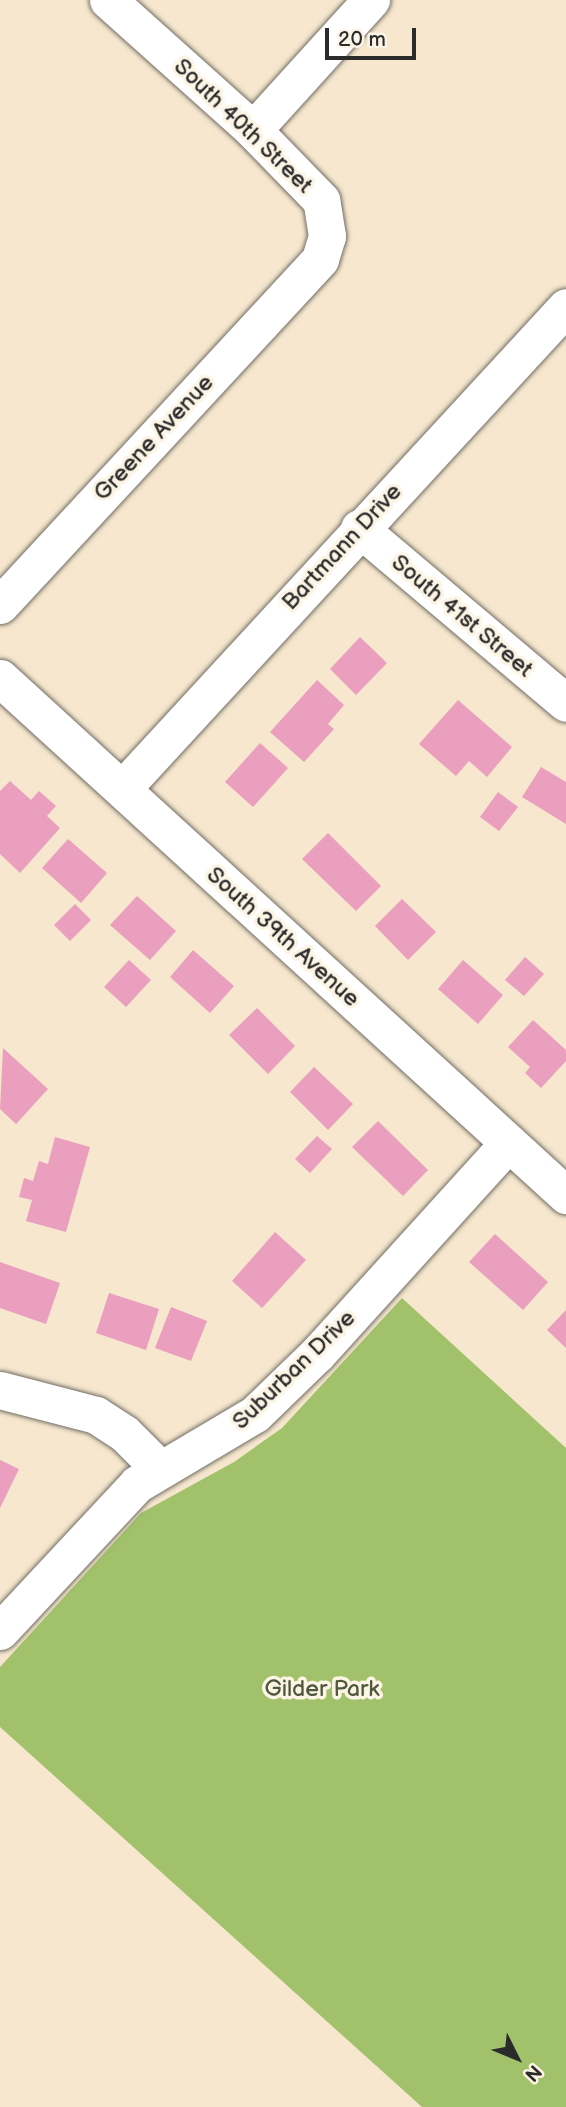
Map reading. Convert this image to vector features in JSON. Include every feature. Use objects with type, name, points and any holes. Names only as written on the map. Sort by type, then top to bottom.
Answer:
[{"type":"street","name":"South 40th Street","points":[[108,0],[253,130],[321,200],[327,236],[320,259],[309,271]]},
{"type":"street","points":[[253,130],[371,0]]},
{"type":"street","name":"Greene Avenue","points":[[0,605],[309,271]]},
{"type":"street","name":"Bartmann Drive","points":[[122,789],[359,528],[566,307]]},
{"type":"street","name":"South 41st Street","points":[[359,528],[566,703]]},
{"type":"street","name":"South 39th Avenue","points":[[0,678],[566,1195]]},
{"type":"street","name":"Suburban Drive","points":[[0,1631],[137,1484],[255,1415],[317,1354],[508,1143]]},
{"type":"street","points":[[0,1390],[96,1415],[124,1433],[160,1469]]},
{"type":"green space","name":"Gilder Park","points":[[402,1298],[566,1448],[566,2107],[422,2107],[0,1727],[0,1667],[141,1513],[234,1462],[282,1428]]},
{"type":"building","points":[[360,637],[387,663],[356,695],[330,669]]},
{"type":"building","points":[[317,680],[344,705],[328,724],[334,729],[304,762],[270,732]]},
{"type":"building","points":[[458,700],[512,747],[487,777],[469,761],[456,776],[419,744]]},
{"type":"building","points":[[260,743],[288,768],[253,807],[225,782]]},
{"type":"building","points":[[541,767],[566,782],[566,824],[522,797]]},
{"type":"building","points":[[10,781],[31,800],[39,791],[56,806],[47,816],[60,828],[20,873],[0,854],[0,791]]},
{"type":"building","points":[[498,792],[518,807],[499,831],[480,817]]},
{"type":"building","points":[[328,833],[381,886],[356,911],[302,859]]},
{"type":"building","points":[[68,839],[107,873],[81,903],[42,868]]},
{"type":"building","points":[[137,896],[176,931],[150,960],[110,925]]},
{"type":"building","points":[[402,899],[436,932],[408,960],[375,926]]},
{"type":"building","points":[[75,904],[91,920],[70,941],[54,925]]},
{"type":"building","points":[[193,950],[234,986],[210,1013],[170,977]]},
{"type":"building","points":[[525,957],[544,974],[524,996],[505,980]]},
{"type":"building","points":[[129,960],[151,980],[126,1007],[104,987]]},
{"type":"building","points":[[463,960],[503,995],[478,1024],[438,989]]},
{"type":"building","points":[[257,1008],[295,1046],[268,1074],[229,1035]]},
{"type":"building","points":[[533,1020],[566,1050],[566,1061],[541,1088],[525,1073],[530,1067],[508,1047]]},
{"type":"building","points":[[3,1048],[48,1089],[16,1124],[0,1109]]},
{"type":"building","points":[[314,1067],[353,1104],[328,1130],[290,1092]]},
{"type":"building","points":[[378,1121],[428,1170],[403,1196],[352,1147]]},
{"type":"building","points":[[317,1136],[332,1149],[310,1173],[295,1159]]},
{"type":"building","points":[[55,1137],[90,1147],[66,1232],[26,1221],[32,1200],[19,1197],[24,1178],[33,1181],[39,1161],[48,1164]]},
{"type":"building","points":[[275,1232],[306,1260],[262,1308],[232,1281]]},
{"type":"building","points":[[495,1234],[548,1282],[523,1310],[469,1262]]},
{"type":"building","points":[[0,1262],[60,1283],[46,1324],[0,1308]]},
{"type":"building","points":[[109,1293],[159,1309],[146,1350],[96,1333]]},
{"type":"building","points":[[171,1307],[207,1321],[191,1361],[155,1348]]},
{"type":"building","points":[[566,1310],[566,1348],[547,1330]]},
{"type":"building","points":[[0,1460],[19,1469],[0,1508]]}]
